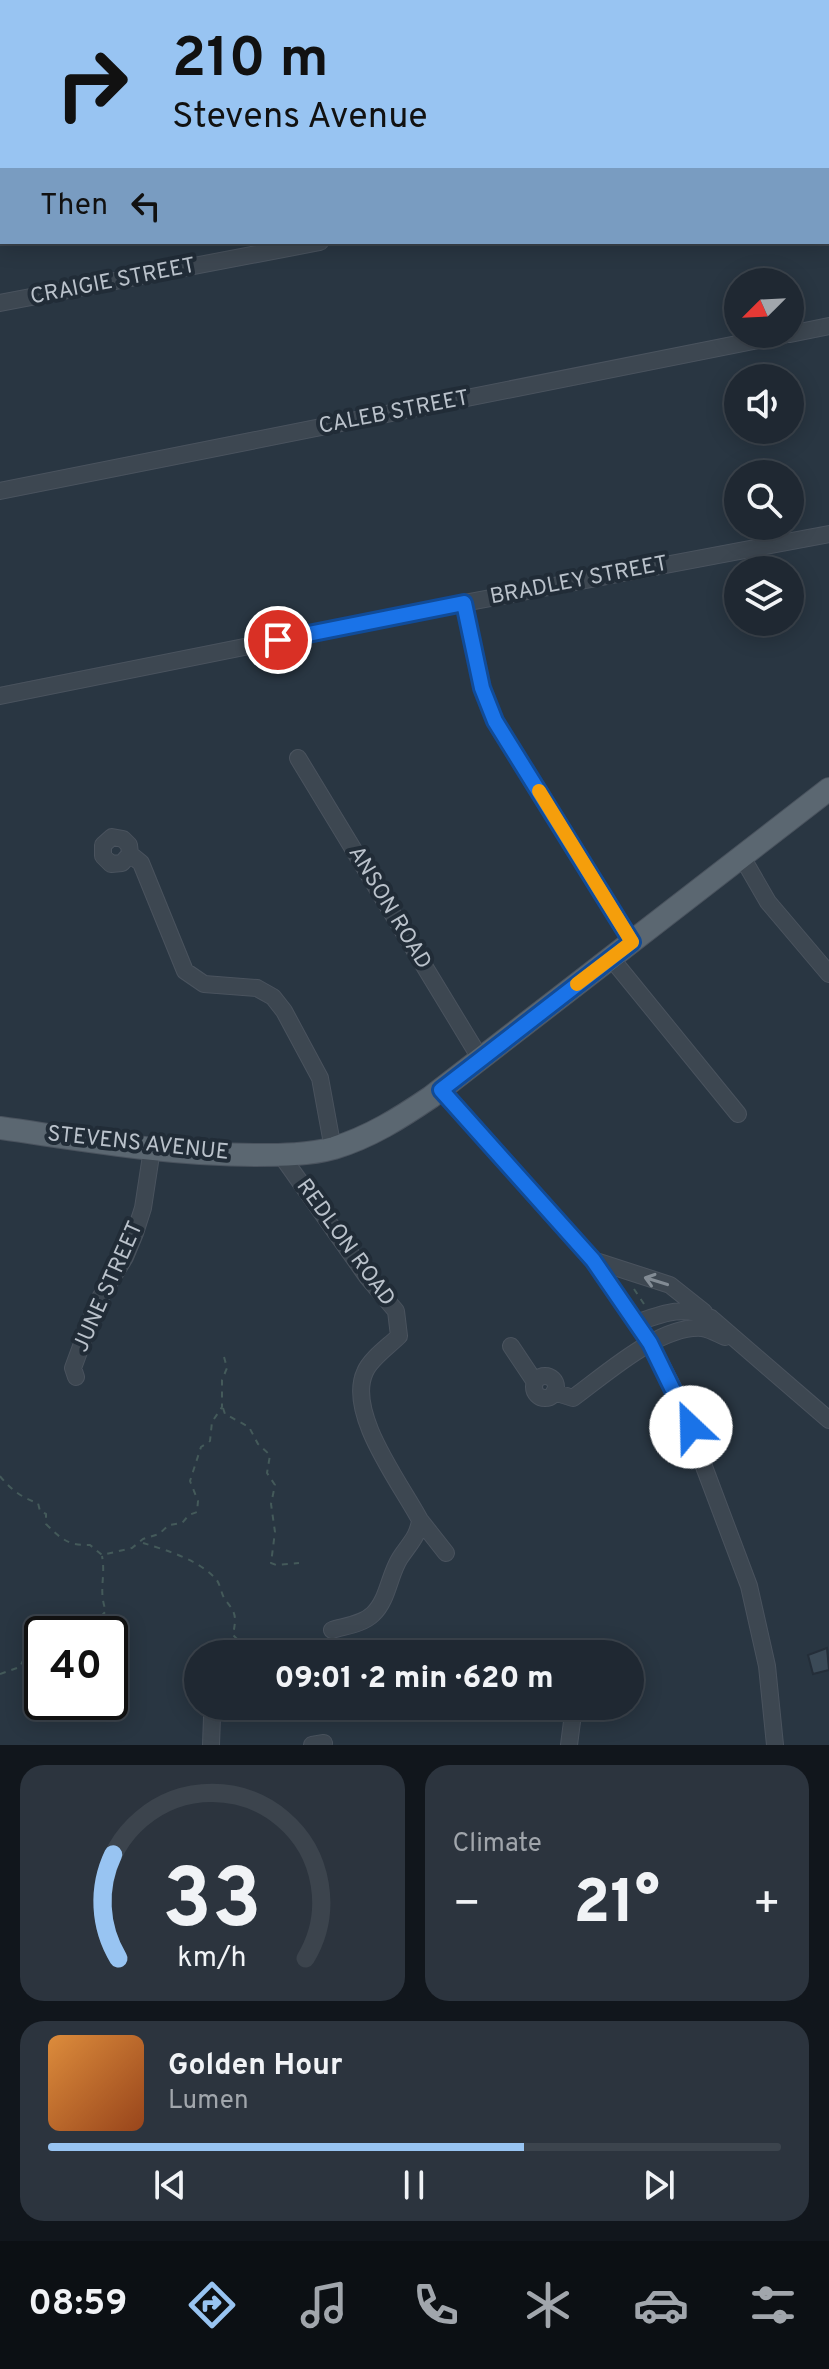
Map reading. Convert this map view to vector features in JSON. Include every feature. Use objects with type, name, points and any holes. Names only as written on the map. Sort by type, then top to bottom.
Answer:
[{"type":"main road","name":"STEVENS AVENUE","points":[[0,1128],[201,1154],[281,1155],[333,1149],[373,1134],[441,1090],[829,789]]},
{"type":"street","name":"CRAIGIE STREET","points":[[0,303],[310,244]]},
{"type":"street","name":"CALEB STREET","points":[[804,331],[829,326]]},
{"type":"street","name":"CALEB STREET","points":[[0,491],[724,347]]},
{"type":"street","name":"BRADLEY STREET","points":[[0,696],[829,534]]},
{"type":"street","points":[[464,603],[482,688],[495,721],[632,942]]},
{"type":"street","name":"ANSON ROAD","points":[[298,758],[480,1058]]},
{"type":"street","points":[[130,854],[143,866],[185,971],[204,984],[257,988],[267,992],[279,1004],[320,1078],[333,1149]]},
{"type":"street","points":[[742,857],[768,902],[829,974]]},
{"type":"street","points":[[611,958],[738,1114]]},
{"type":"street","points":[[441,1090],[642,1317],[650,1343],[691,1427],[749,1586],[767,1666],[775,1745]]},
{"type":"street","name":"JUNE STREET","points":[[76,1377],[73,1368],[97,1303],[125,1257],[135,1233],[143,1208],[152,1149]]},
{"type":"street","name":"REDLON ROAD","points":[[281,1155],[368,1278],[396,1311],[399,1336],[365,1371],[360,1397],[376,1441],[420,1520]]},
{"type":"street","points":[[593,1260],[670,1285],[829,1420]]},
{"type":"street","points":[[642,1317],[682,1309],[711,1318]]},
{"type":"street","points":[[511,1346],[535,1382],[539,1396],[549,1397],[554,1392],[573,1398],[650,1343],[679,1331],[701,1328],[741,1344]]},
{"type":"street","points":[[420,1520],[446,1553]]},
{"type":"street","points":[[332,1630],[365,1620],[381,1604],[400,1556],[419,1533],[420,1520]]},
{"type":"street","points":[[211,1745],[212,1720]]},
{"type":"street","points":[[569,1745],[572,1720]]},
{"type":"path","points":[[628,1281],[642,1317]]},
{"type":"path","points":[[223,1353],[227,1368],[222,1380],[225,1414],[249,1427],[258,1444],[270,1455],[267,1473],[275,1485],[271,1504],[275,1532],[271,1563],[299,1563]]},
{"type":"path","points":[[102,1555],[132,1548],[197,1512],[198,1501],[190,1481],[201,1447],[210,1441],[212,1422],[222,1407]]},
{"type":"path","points":[[0,1476],[7,1486],[27,1500],[38,1503],[40,1511],[46,1514],[46,1524],[61,1540],[73,1545],[90,1545],[102,1555],[105,1568],[100,1595],[106,1611],[94,1625],[77,1631],[53,1622],[32,1639],[20,1667],[0,1674]]},
{"type":"path","points":[[140,1542],[180,1557],[217,1580],[225,1600],[237,1616],[233,1635],[238,1640]]},
{"type":"building","points":[[827,1648],[829,1670],[813,1674],[808,1655]]},
{"type":"slow traffic","points":[[539,791],[632,942],[577,984]]},
{"type":"route","points":[[278,640],[464,603],[482,688],[495,721],[632,942],[441,1090],[593,1260],[650,1343],[691,1427]]}]
